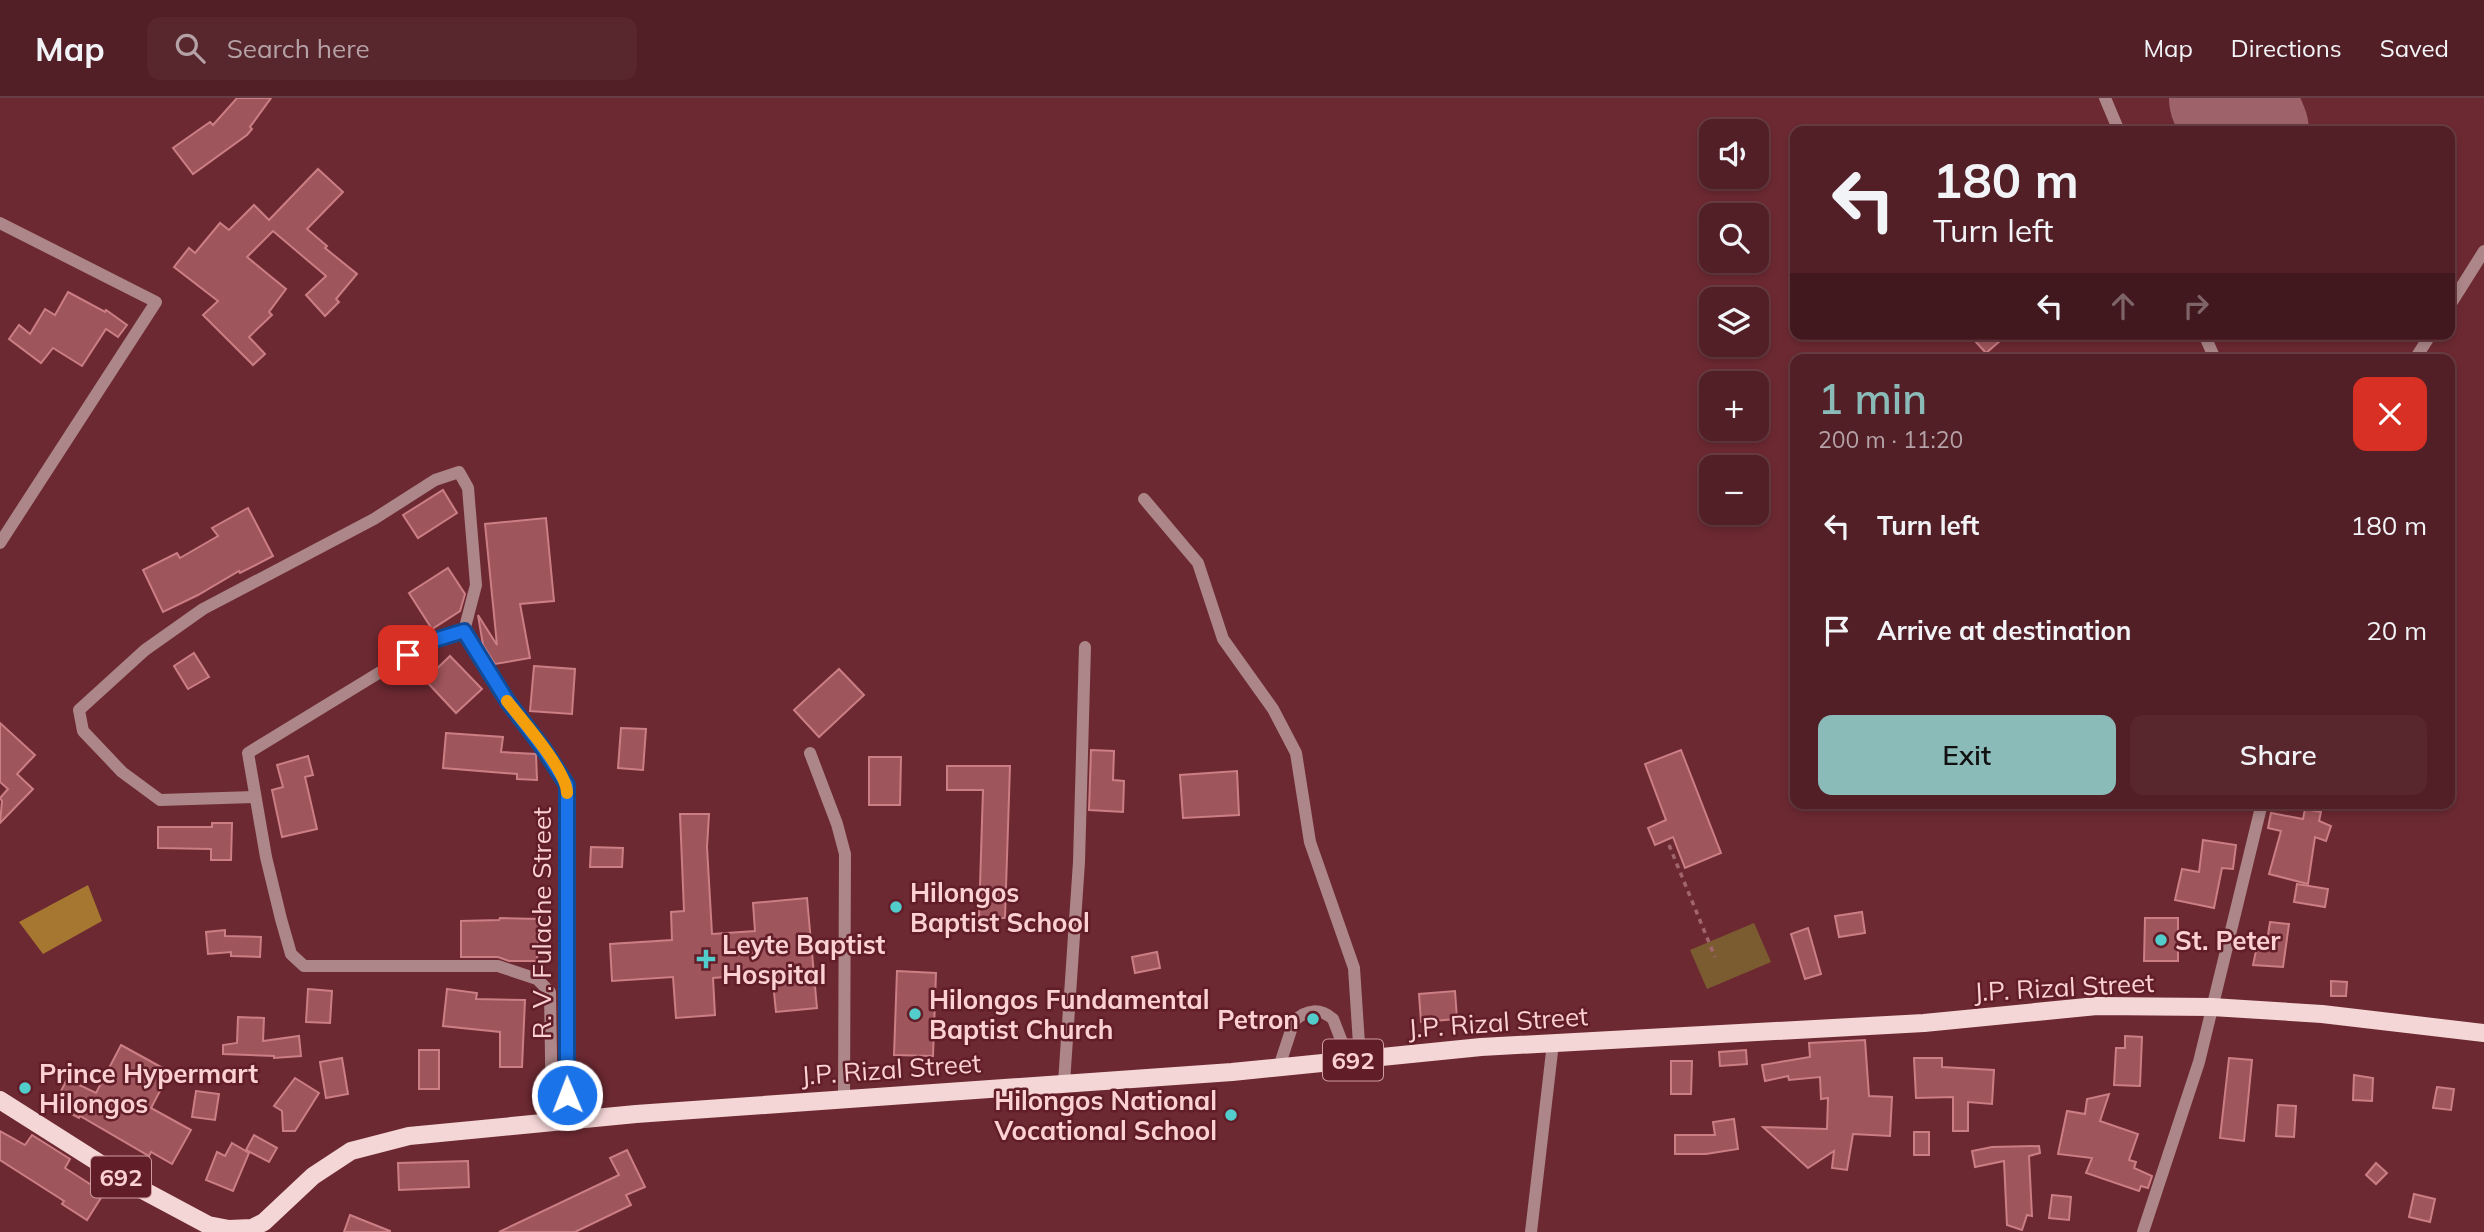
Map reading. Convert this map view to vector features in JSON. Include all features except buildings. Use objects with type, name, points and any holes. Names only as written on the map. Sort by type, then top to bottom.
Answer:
[{"type":"main road","name":"J.P. Rizal Street","points":[[260,1228],[313,1176],[351,1151],[409,1136],[643,1113],[1279,1067],[1481,1047],[1924,1023],[2097,1006],[2212,1007],[2322,1014],[2484,1033]]},
{"type":"main road","name":"692","points":[[0,1100],[137,1187],[208,1224],[229,1229],[260,1228]]},
{"type":"street","points":[[2105,98],[2117,126]]},
{"type":"street","points":[[0,223],[156,302],[0,543]]},
{"type":"street","points":[[2455,296],[2484,251]]},
{"type":"street","points":[[254,797],[160,800],[122,772],[83,731],[79,710],[145,650],[203,609],[374,519],[435,480],[458,472],[468,488],[477,585],[464,631],[431,641],[248,752],[254,797],[266,858],[291,954],[304,966],[498,966],[537,979],[550,992],[560,1121]]},
{"type":"street","points":[[1144,499],[1198,563],[1223,639],[1273,709],[1296,752],[1310,842],[1354,968],[1355,1060]]},
{"type":"street","name":"R. V. Fulache Street","points":[[464,631],[508,702],[567,785],[560,1121]]},
{"type":"street","points":[[1064,1083],[1079,862],[1084,647]]},
{"type":"street","points":[[810,752],[845,853],[844,1099]]},
{"type":"street","points":[[2143,1232],[2199,1062],[2261,809]]},
{"type":"street","points":[[1279,1067],[1294,1021],[1314,1011],[1333,1019],[1355,1060]]},
{"type":"street","points":[[1531,1232],[1553,1043]]},
{"type":"path","points":[[1669,845],[1715,957]]},
{"type":"shaded area","points":[[2184,98],[2279,98],[2291,126],[2196,126]]},
{"type":"shaded area","points":[[88,885],[102,921],[43,954],[19,922]]},
{"type":"shaded area","points":[[1754,923],[1771,962],[1707,989],[1690,950]]},
{"type":"runway","points":[[2232,98],[2244,126]]},
{"type":"slow traffic","points":[[507,701],[543,748],[567,785],[567,793]]},
{"type":"place","name":"Hilongos Baptist School","points":[[896,907]]},
{"type":"place","name":"St. Peter","points":[[2161,940]]},
{"type":"place","name":"Leyte Baptist Hospital","points":[[706,959]]},
{"type":"place","name":"Hilongos Fundamental Baptist Church","points":[[915,1014]]},
{"type":"place","name":"Petron","points":[[1313,1019]]},
{"type":"place","name":"Prince Hypermart Hilongos","points":[[25,1088]]},
{"type":"place","name":"Hilongos National Vocational School","points":[[1231,1115]]},
{"type":"route","points":[[408,655],[431,641],[464,631],[508,702],[567,785],[567,1095]]}]
